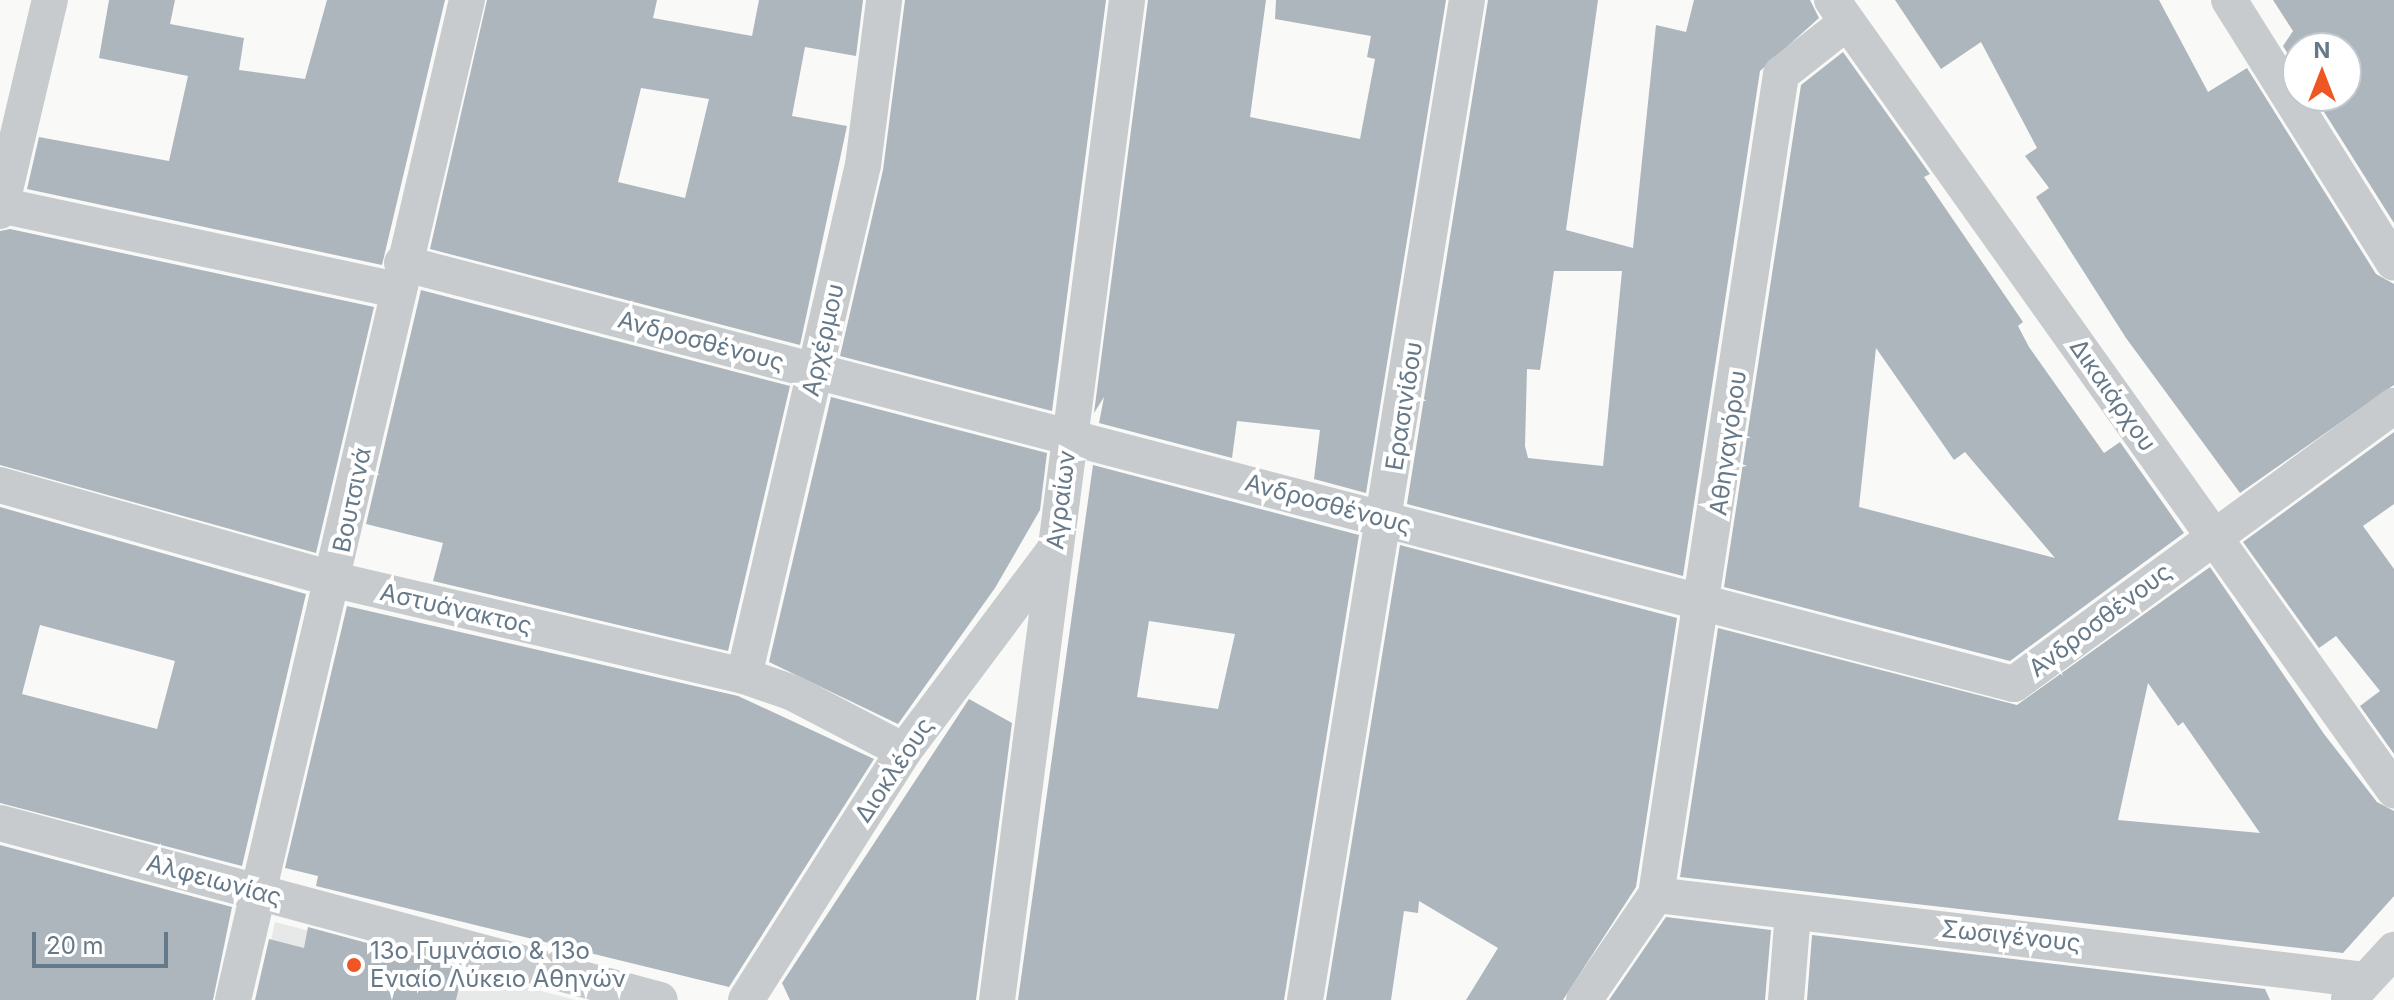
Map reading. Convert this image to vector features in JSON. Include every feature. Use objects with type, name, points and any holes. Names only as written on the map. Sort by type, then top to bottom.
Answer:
[{"type":"street","points":[[0,207],[50,0]]},
{"type":"street","name":"Βουτσινά","points":[[233,1000],[262,892],[335,580],[399,276],[467,0]]},
{"type":"street","name":"Αρχέρμου","points":[[744,676],[863,165],[884,0]]},
{"type":"street","name":"Αγραίων","points":[[997,1000],[1068,434],[1127,0]]},
{"type":"street","name":"Ερασινίδου","points":[[1305,1000],[1387,520],[1467,0]]},
{"type":"street","points":[[2229,0],[2394,263]]},
{"type":"street","name":"Δικαιάρχου","points":[[1840,11],[2394,790]]},
{"type":"street","name":"Αθηναγόρου","points":[[1656,895],[1704,607],[1781,74],[1840,11]]},
{"type":"street","name":"Ανδροσθένους","points":[[0,207],[399,276],[816,370],[1068,434],[1704,607],[2014,684],[2213,536]]},
{"type":"street","points":[[2213,536],[2394,406]]},
{"type":"street","name":"Αστυάνακτος","points":[[0,485],[335,580],[744,676],[793,693],[904,751]]},
{"type":"street","name":"Διοκλέους","points":[[746,1000],[904,751],[1055,549]]},
{"type":"street","name":"Αλφειωνίας","points":[[0,823],[660,1000]]},
{"type":"street","points":[[1584,1000],[1656,895]]},
{"type":"street","name":"Σωσιγένους","points":[[1656,895],[2357,990]]},
{"type":"street","points":[[1786,1000],[1793,913]]},
{"type":"street","points":[[2357,990],[2394,950]]},
{"type":"shaded area","name":"13ο Γυμνάσιο & 13ο Ενιαίο Λύκειο Αθηνών","points":[[275,922],[576,1000],[258,1000]]},
{"type":"building","points":[[109,0],[175,0],[170,24],[244,38],[239,70],[305,79],[327,0],[445,0],[382,265],[27,189],[39,137],[169,161],[188,76],[99,58]]},
{"type":"building","points":[[487,0],[657,0],[653,18],[752,36],[759,0],[863,0],[856,56],[805,47],[792,116],[847,126],[800,345],[430,249]],"holes":[[[641,88],[709,99],[685,198],[618,182]]]},
{"type":"building","points":[[905,0],[1106,0],[1052,411],[840,356],[883,170]]},
{"type":"building","points":[[1148,0],[1266,0],[1250,117],[1360,139],[1375,59],[1367,57],[1371,36],[1275,19],[1276,0],[1446,0],[1366,493],[1314,479],[1320,430],[1237,421],[1232,458],[1099,423],[1104,397],[1094,413]]},
{"type":"building","points":[[1488,0],[1598,0],[1566,230],[1633,248],[1656,25],[1686,32],[1694,0],[1810,0],[1819,18],[1760,71],[1683,576],[1407,504]],"holes":[[[1554,271],[1622,271],[1603,466],[1528,458],[1525,446],[1527,369],[1540,370]]]},
{"type":"building","points":[[1895,0],[2159,0],[2208,92],[2247,68],[2376,274],[2394,284],[2394,385],[2240,493],[2126,338],[2036,197],[2049,188],[2025,156],[2037,148],[1981,42],[1941,69]]},
{"type":"building","points":[[2273,0],[2394,0],[2394,223],[2324,112],[2362,112],[2362,32],[2293,31]]},
{"type":"building","points":[[1843,52],[1930,174],[1924,177],[2023,322],[2018,326],[2029,347],[2104,453],[2120,442],[2184,533],[2010,661],[1724,587],[1801,85]],"holes":[[[1876,348],[1954,460],[1965,452],[2055,558],[1859,507]]]},
{"type":"building","points":[[10,229],[374,307],[316,553],[0,465],[0,231]]},
{"type":"building","points":[[421,290],[790,386],[728,651],[433,581],[443,543],[366,524]]},
{"type":"building","points":[[831,397],[1047,453],[1040,510],[995,588],[898,724],[769,662]]},
{"type":"building","points":[[2394,432],[2394,504],[2363,526],[2394,569],[2394,754],[2360,706],[2380,691],[2336,636],[2319,648],[2243,542]]},
{"type":"building","points":[[1093,465],[1359,535],[1284,1000],[1018,1000]],"holes":[[[1149,621],[1235,634],[1218,709],[1137,697]]]},
{"type":"building","points":[[0,507],[306,594],[242,866],[0,803]],"holes":[[[40,625],[175,661],[157,729],[22,694]]]},
{"type":"building","points":[[1400,545],[1677,618],[1636,887],[1563,1000],[1466,1000],[1498,948],[1419,901],[1418,913],[1404,911],[1391,1000],[1326,1000]]},
{"type":"building","points":[[2210,567],[2324,734],[2377,802],[2394,811],[2394,896],[2343,953],[1680,877],[1718,628],[2017,705]],"holes":[[[2148,683],[2178,726],[2183,722],[2260,833],[2118,820]]]},
{"type":"building","points":[[347,606],[738,696],[874,759],[729,987],[316,886],[318,876],[285,868]]},
{"type":"building","points":[[969,699],[1012,723],[976,1000],[790,1000],[782,983]]},
{"type":"building","points":[[0,845],[232,907],[213,1000],[0,1000]]},
{"type":"building","points":[[1666,917],[1771,930],[1765,1000],[1609,1000]]},
{"type":"building","name":"13ο Γυμνάσιο & 13ο Ενιαίο Λύκειο Αθηνών","points":[[308,927],[463,969],[456,1000],[255,1000],[269,939],[304,948]]},
{"type":"building","points":[[1812,935],[2265,989],[2270,1000],[1807,1000]]},
{"type":"place","name":"13ο Γυμνάσιο & 13ο Ενιαίο Λύκειο Αθηνών","points":[[354,965]]}]
